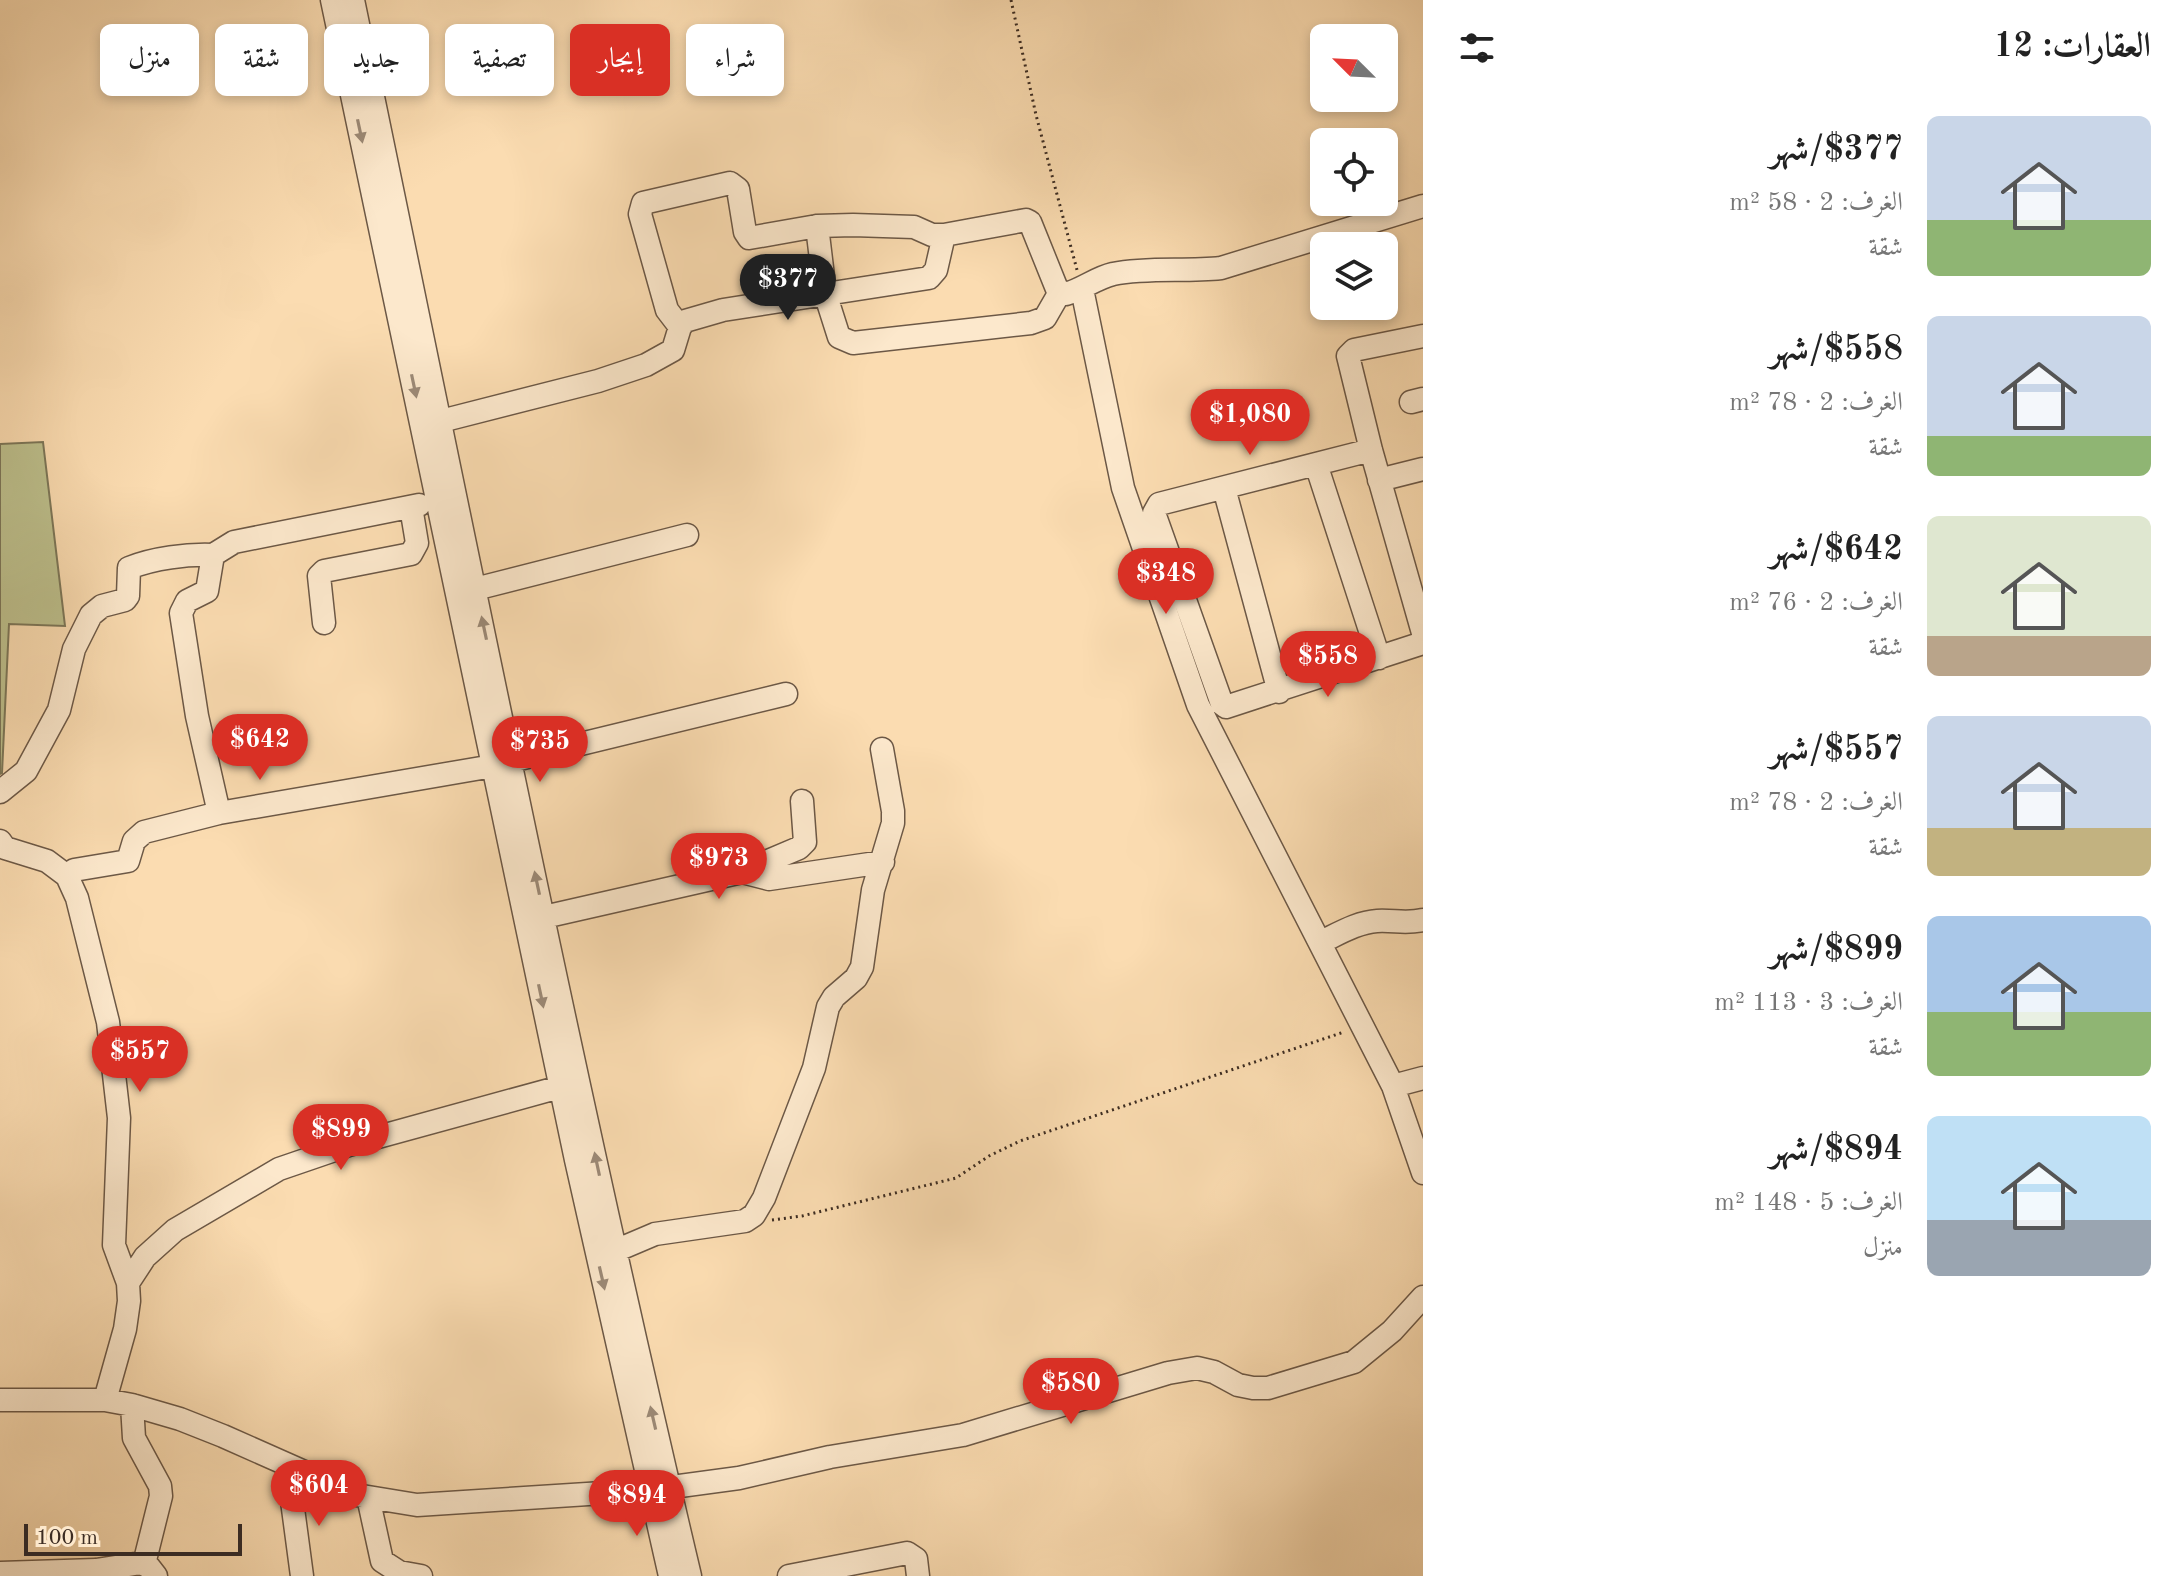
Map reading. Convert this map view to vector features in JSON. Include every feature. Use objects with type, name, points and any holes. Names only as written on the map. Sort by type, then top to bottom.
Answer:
[{"type":"street","points":[[332,0],[502,764],[544,917],[615,1251],[659,1489],[670,1576]]},
{"type":"street","points":[[353,0],[475,589],[502,764],[560,1087],[659,1489],[690,1576]]},
{"type":"street","points":[[680,327],[667,310],[640,214],[643,203],[730,183],[738,189],[745,232],[749,238],[817,226],[899,225],[944,235],[999,224],[1030,222],[1071,291],[1123,488],[1198,705],[1393,1086],[1423,1173]]},
{"type":"street","points":[[817,226],[825,293],[839,337],[853,343],[1031,323],[1045,318],[1071,291],[1114,274],[1221,268],[1423,206]]},
{"type":"street","points":[[441,421],[598,381],[646,365],[673,350],[685,321],[723,310],[929,278],[936,270],[944,235]]},
{"type":"street","points":[[1423,336],[1354,350],[1348,356],[1379,480],[1423,633]]},
{"type":"street","points":[[1371,450],[1159,504],[1154,513],[1222,704],[1231,708],[1423,643]]},
{"type":"street","points":[[1316,464],[1379,658]]},
{"type":"street","points":[[1379,480],[1423,469]]},
{"type":"street","points":[[1224,488],[1279,692]]},
{"type":"street","points":[[0,792],[26,771],[59,710],[74,649],[91,615],[102,606],[125,600],[128,596],[129,568],[140,563],[197,554],[213,555],[234,542],[415,506],[417,543],[411,554],[324,571],[319,576],[324,623]]},
{"type":"street","points":[[475,589],[687,535]]},
{"type":"street","points":[[213,555],[207,591],[187,601],[181,613],[197,716],[219,813]]},
{"type":"street","points":[[67,876],[74,870],[128,861],[134,841],[144,832],[219,813],[502,764],[786,694]]},
{"type":"street","points":[[615,1251],[655,1234],[745,1221],[754,1215],[764,1198],[814,1068],[828,1007],[834,997],[856,978],[862,967],[873,890],[890,840],[893,811],[882,749]]},
{"type":"street","points":[[544,917],[742,872],[799,848],[805,842],[802,801]]},
{"type":"street","points":[[0,841],[5,848],[47,861],[67,876],[77,898],[108,1022],[119,1118],[114,1245],[128,1283],[129,1301],[125,1329],[105,1400]]},
{"type":"street","points":[[742,872],[769,879],[883,862]]},
{"type":"street","points":[[1321,942],[1375,921],[1423,920]]},
{"type":"street","points":[[1393,1086],[1423,1078]]},
{"type":"street","points":[[128,1283],[145,1257],[175,1230],[279,1169],[349,1145],[560,1087]]},
{"type":"street","points":[[0,1400],[105,1400],[132,1405],[180,1419],[368,1497],[417,1505],[659,1489],[739,1478],[830,1457],[963,1435],[1168,1373],[1197,1368],[1214,1372],[1238,1385],[1268,1388],[1354,1362],[1392,1331],[1423,1297]]},
{"type":"street","points":[[0,1573],[150,1570],[160,1486],[134,1438],[132,1405]]},
{"type":"street","points":[[302,1576],[292,1501],[304,1473]]},
{"type":"street","points":[[368,1497],[382,1561],[399,1572],[421,1576]]},
{"type":"street","points":[[789,1576],[907,1553],[916,1559],[918,1576]]},
{"type":"path","points":[[1011,0],[1071,291]]},
{"type":"path","points":[[754,1215],[771,1220],[802,1216],[956,1178],[989,1156],[1020,1141],[1363,1026]]},
{"type":"green space","points":[[43,442],[65,626],[9,624],[0,774],[0,444]]}]
